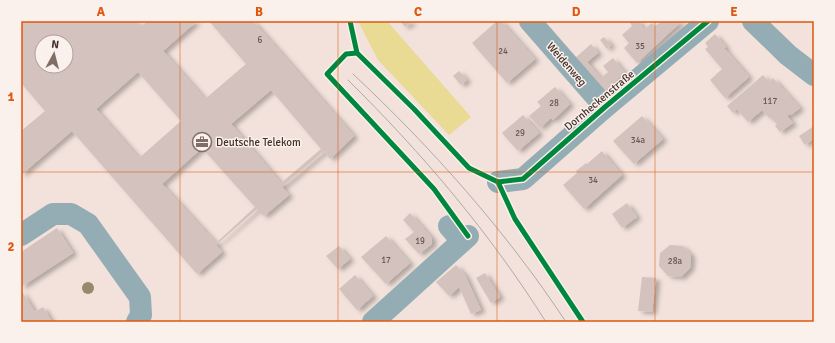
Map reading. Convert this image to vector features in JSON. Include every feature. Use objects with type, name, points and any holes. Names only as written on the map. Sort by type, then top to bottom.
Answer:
[{"type":"street","name":"Weidenweg","points":[[530,21],[605,107]]},
{"type":"street","name":"Dornheckenstraße","points":[[498,182],[523,178],[708,21]]},
{"type":"street","points":[[753,21],[788,55],[814,75]]},
{"type":"street","points":[[21,235],[53,214],[71,214],[88,224],[140,297],[141,315],[137,322]]},
{"type":"street","points":[[373,322],[460,234]]},
{"type":"shaded area","points":[[358,21],[387,21],[471,117],[449,135],[378,60]]},
{"type":"building","name":"Deutsche Telekom","points":[[21,21],[136,21],[141,27],[147,21],[197,21],[163,51],[205,99],[246,64],[209,21],[253,21],[354,136],[330,159],[324,151],[282,187],[289,195],[264,216],[257,209],[216,245],[222,252],[197,274],[72,131],[21,175],[21,131],[45,111],[21,83]],"holes":[[[138,72],[181,121],[139,158],[96,109]],[[271,90],[321,149],[281,183],[231,124]],[[202,148],[255,207],[216,243],[162,184]]]},
{"type":"building","points":[[400,21],[413,21],[405,27]]},
{"type":"building","points":[[497,21],[501,21],[535,59],[507,83],[472,43]]},
{"type":"building","points":[[629,21],[640,21],[639,22],[644,29],[652,23],[655,26],[662,21],[682,21],[637,63],[624,48],[629,43],[622,35],[632,26]]},
{"type":"building","points":[[715,34],[726,47],[724,48],[749,77],[725,98],[710,80],[722,69],[705,49],[708,47],[705,43]]},
{"type":"building","points":[[604,37],[611,45],[607,49],[600,40]]},
{"type":"building","points":[[591,44],[598,53],[587,62],[601,78],[608,72],[603,66],[613,58],[625,73],[603,92],[574,59]]},
{"type":"building","points":[[459,71],[467,80],[461,85],[453,76]]},
{"type":"building","points":[[763,75],[769,82],[773,78],[800,108],[791,115],[790,114],[787,116],[793,123],[780,132],[775,126],[777,124],[762,110],[748,122],[737,109],[733,113],[727,106]]},
{"type":"building","points":[[555,87],[570,104],[553,120],[551,118],[540,128],[529,116],[541,106],[537,102]]},
{"type":"building","points":[[523,115],[539,133],[518,151],[502,133]]},
{"type":"building","points":[[642,116],[663,139],[634,164],[613,141]]},
{"type":"building","points":[[814,126],[814,139],[805,145],[799,136]]},
{"type":"building","points":[[602,151],[622,175],[584,209],[563,185],[577,173],[576,171]]},
{"type":"building","points":[[627,203],[637,217],[622,228],[612,214]]},
{"type":"building","points":[[410,213],[432,238],[432,244],[419,254],[405,239],[414,232],[403,220]]},
{"type":"building","points":[[57,228],[73,253],[21,287],[21,252]]},
{"type":"building","points":[[386,236],[410,263],[386,284],[361,257]]},
{"type":"building","points":[[670,245],[683,246],[691,255],[690,268],[681,277],[668,276],[659,266],[660,253]]},
{"type":"building","points":[[339,246],[350,259],[338,269],[326,256]]},
{"type":"building","points":[[456,265],[465,275],[481,310],[471,314],[459,287],[449,296],[436,282]]},
{"type":"building","points":[[485,273],[500,297],[491,303],[476,278]]},
{"type":"building","points":[[355,275],[373,296],[357,310],[339,289]]},
{"type":"building","points":[[642,277],[656,278],[652,312],[638,311]]},
{"type":"building","points":[[21,290],[35,312],[43,307],[52,322],[21,322]]},
{"type":"tram line","points":[[353,74],[411,131],[467,192],[519,255],[566,322]]},
{"type":"tram line","points":[[348,80],[402,136],[454,195],[502,257],[546,322]]},
{"type":"cycle path","points":[[350,21],[357,53],[414,109],[469,168],[498,182]]},
{"type":"cycle path","points":[[498,182],[523,179],[605,107],[708,21]]},
{"type":"cycle path","points":[[357,53],[346,54],[327,74],[434,189],[468,236]]},
{"type":"cycle path","points":[[498,182],[515,219],[583,322]]},
{"type":"place","name":"Deutsche Telekom","points":[[202,142]]}]
